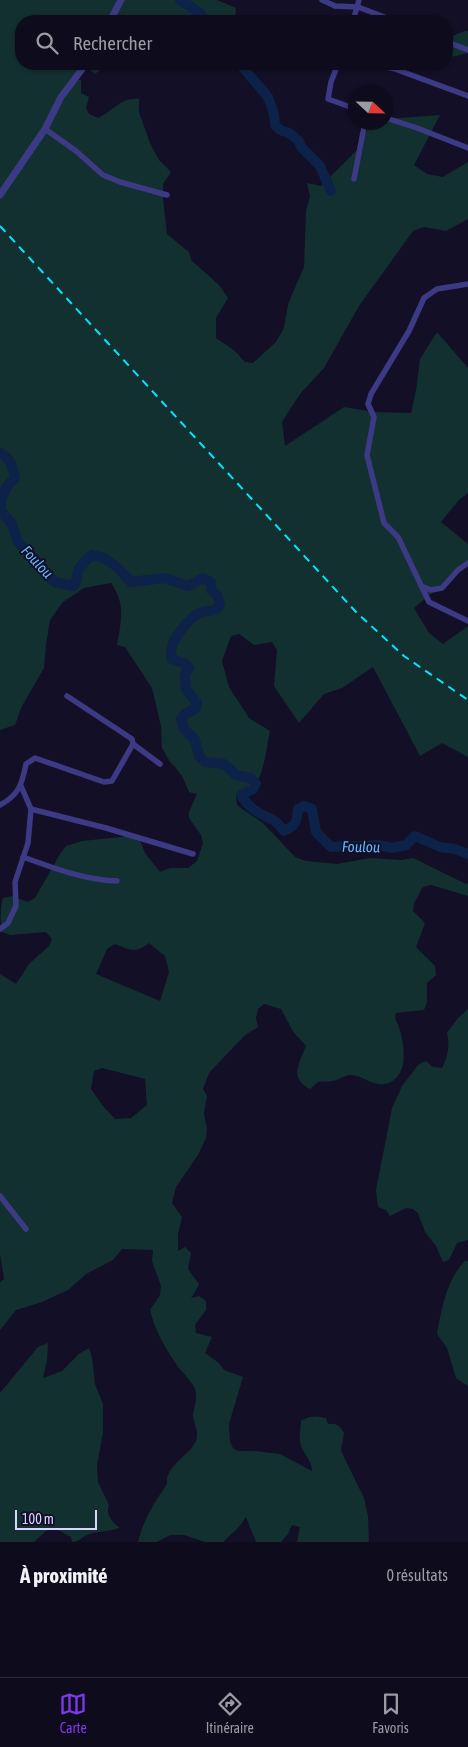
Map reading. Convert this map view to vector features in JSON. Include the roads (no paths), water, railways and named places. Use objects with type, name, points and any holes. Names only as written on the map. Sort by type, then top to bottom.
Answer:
[{"type":"street","points":[[113,15],[121,0]]},
{"type":"street","points":[[322,0],[335,6],[358,8],[378,15]]},
{"type":"street","points":[[356,15],[359,0]]},
{"type":"street","points":[[453,44],[468,50]]},
{"type":"street","points":[[0,196],[45,129],[61,97],[81,70]]},
{"type":"street","points":[[336,70],[328,99],[348,106]]},
{"type":"street","points":[[395,70],[468,96]]},
{"type":"street","points":[[393,120],[468,148]]},
{"type":"street","points":[[45,129],[76,151],[104,175],[120,182],[167,195]]},
{"type":"street","points":[[354,179],[363,130]]},
{"type":"street","points":[[468,284],[437,289],[424,298],[409,331],[371,394],[368,404],[374,417],[367,455],[384,523],[398,537],[429,602],[468,621]]},
{"type":"street","points":[[421,586],[431,590],[442,588],[458,570],[468,563]]},
{"type":"street","points":[[68,696],[132,739],[133,744],[160,764]]},
{"type":"street","points":[[0,805],[9,801],[21,786],[26,764],[36,758],[104,782],[112,781],[133,744]]},
{"type":"street","points":[[0,929],[8,923],[16,906],[15,882],[28,843],[31,809],[21,786]]},
{"type":"street","points":[[31,809],[106,828],[193,854]]},
{"type":"street","points":[[23,857],[62,871],[107,881],[117,881]]},
{"type":"street","points":[[0,1196],[26,1229]]},
{"type":"waterway","points":[[180,0],[202,15]]},
{"type":"waterway","points":[[245,70],[268,97],[274,114],[275,125],[299,141],[301,147],[320,166],[331,191]]},
{"type":"waterway","name":"Foulou","points":[[0,453],[9,460],[15,478],[4,492],[0,510],[11,523],[18,542],[55,582],[74,586],[79,569],[92,555],[108,561],[118,568],[131,582],[164,578],[188,586],[203,578],[211,582],[211,590],[218,596],[220,604],[216,609],[200,613],[191,619],[172,646],[172,659],[184,663],[189,668],[185,674],[186,689],[197,703],[196,708],[185,714],[181,719],[184,729],[195,740],[199,756],[205,762],[224,764],[236,775],[251,778],[256,784],[253,789],[241,795],[252,808],[274,821],[284,831],[295,823],[298,809],[304,806],[312,809],[316,832],[331,847],[378,845],[392,848],[406,845],[415,836],[440,847],[455,849],[468,854]]},
{"type":"railway","points":[[0,226],[356,612],[404,656],[468,700]]}]
